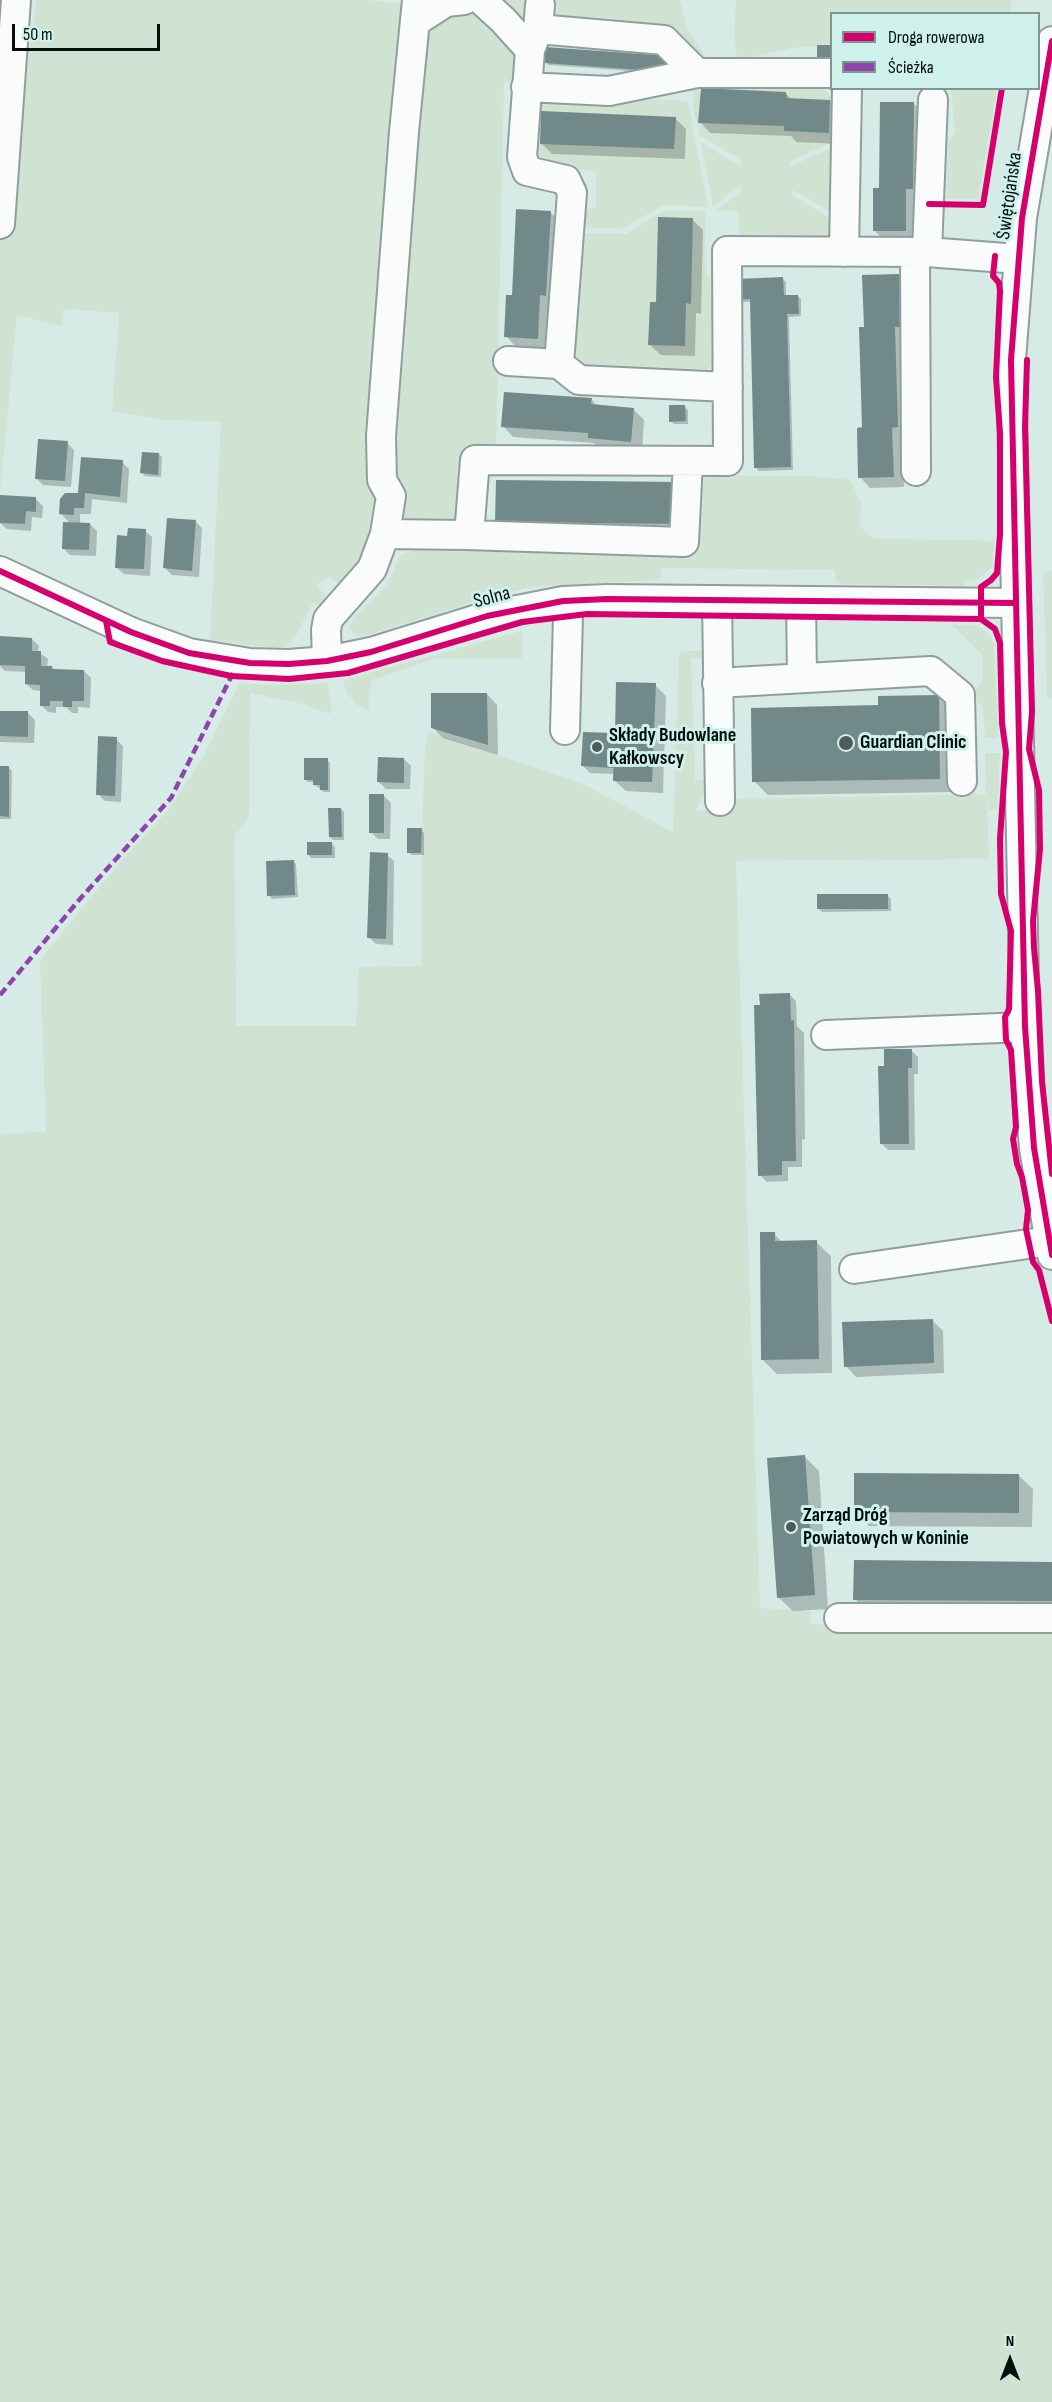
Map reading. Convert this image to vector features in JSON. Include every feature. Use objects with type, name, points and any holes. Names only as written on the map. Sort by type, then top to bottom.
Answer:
[{"type":"street","points":[[0,224],[16,0]]},
{"type":"street","points":[[327,661],[328,618],[366,578],[376,561],[385,534],[392,496],[385,489],[382,480],[381,436],[406,109],[416,11],[446,2],[464,0]]},
{"type":"street","points":[[481,0],[503,20],[536,28],[664,40],[697,73]]},
{"type":"street","points":[[536,28],[526,87],[522,157],[527,171],[566,180],[572,193],[559,364]]},
{"type":"street","name":"Świętojańska","points":[[1051,1248],[1034,1148],[1025,1027],[1011,360],[1018,259],[1026,188],[1052,41]]},
{"type":"street","points":[[526,87],[609,91],[697,73],[830,73]]},
{"type":"street","points":[[844,252],[847,90]]},
{"type":"street","points":[[916,471],[921,252],[933,100]]},
{"type":"street","points":[[466,535],[469,535],[475,460],[728,461],[727,251],[921,252],[1018,259]]},
{"type":"street","points":[[507,361],[559,364],[579,380],[728,387]]},
{"type":"street","points":[[385,534],[684,542],[688,461]]},
{"type":"street","name":"Solna","points":[[0,571],[114,625],[189,653],[250,663],[289,664],[327,661],[371,652],[498,613],[564,601],[1015,603]]},
{"type":"street","points":[[717,600],[720,801]]},
{"type":"street","points":[[564,601],[568,615],[565,730]]},
{"type":"street","points":[[801,601],[802,678]]},
{"type":"street","points":[[717,683],[931,670],[963,692],[962,781]]},
{"type":"street","points":[[825,1035],[1025,1027]]},
{"type":"street","points":[[854,1269],[1051,1248]]},
{"type":"street","points":[[838,1618],[1052,1618]]},
{"type":"green space","points":[[36,0],[366,0],[407,4],[380,501],[366,549],[344,583],[340,585],[328,576],[316,586],[325,593],[325,599],[321,605],[313,602],[296,636],[284,647],[210,640],[221,422],[164,420],[112,411],[119,313],[64,309],[62,326],[17,315],[0,493],[0,39],[32,43]]},
{"type":"green space","points":[[499,0],[533,0],[525,21],[514,21]]},
{"type":"green space","points":[[546,0],[680,0],[687,28],[711,66],[705,67],[675,33],[608,18],[545,15]]},
{"type":"green space","points":[[736,0],[1012,0],[1010,12],[830,12],[830,45],[792,48],[737,60],[734,37]]},
{"type":"green space","points":[[475,8],[515,47],[518,84],[504,82],[496,454],[455,524],[408,526],[400,516],[405,490],[388,486],[419,37],[440,14]]},
{"type":"green space","points":[[699,84],[824,89],[839,106],[838,139],[789,162],[791,166],[838,145],[835,214],[792,190],[792,195],[834,221],[833,235],[827,241],[740,238],[738,211],[716,211],[740,192],[741,185],[713,206],[701,142],[740,167],[741,160],[699,135],[693,105],[694,88]],"holes":[[[701,88],[786,92],[787,98],[830,100],[829,133],[784,132],[784,126],[699,123]]]},
{"type":"green space","points":[[951,90],[997,90],[978,199],[946,198],[948,143],[955,132]]},
{"type":"green space","points":[[545,95],[688,101],[708,207],[664,205],[623,228],[574,227],[576,211],[596,207],[596,171],[552,167],[533,152],[536,98]]},
{"type":"green space","points":[[665,210],[705,211],[706,274],[717,289],[716,361],[705,372],[580,367],[573,356],[574,233],[626,234]],"holes":[[[658,217],[693,218],[691,303],[686,303],[685,346],[648,345],[650,303],[656,302]]]},
{"type":"green space","points":[[691,471],[745,476],[850,479],[861,504],[860,526],[873,538],[994,541],[992,567],[979,578],[965,581],[964,586],[840,584],[836,581],[835,570],[661,568],[661,577],[658,580],[533,587],[494,596],[358,637],[350,627],[353,618],[386,585],[400,557],[412,552],[411,544],[690,552]]},
{"type":"green space","points":[[1052,570],[1052,699],[1047,698],[1043,573]]},
{"type":"green space","points":[[952,625],[978,626],[990,636],[994,644],[998,738],[985,738],[983,707],[970,694],[982,683],[983,656]]},
{"type":"green space","points":[[522,631],[522,658],[434,659],[372,680],[368,703],[370,710],[357,705],[346,692],[343,680]]},
{"type":"green space","points":[[681,651],[706,651],[706,657],[691,658],[695,780],[710,780],[696,811],[733,809],[733,799],[986,794],[985,753],[1000,753],[997,810],[989,810],[987,800],[989,859],[736,861],[760,1608],[811,1611],[811,1624],[1052,1628],[1052,2402],[0,2402],[0,1135],[46,1131],[40,960],[116,867],[168,810],[201,761],[239,684],[327,683],[332,710],[329,714],[303,704],[250,693],[249,818],[235,835],[236,1026],[356,1026],[359,967],[422,966],[422,828],[425,749],[429,731],[585,785],[673,832],[679,653]]},
{"type":"building","points":[[817,45],[830,45],[830,59],[817,59]]},
{"type":"building","points":[[545,47],[670,56],[669,72],[544,63]]},
{"type":"building","points":[[701,88],[786,92],[787,98],[830,100],[829,133],[784,131],[784,126],[698,123]]},
{"type":"building","points":[[880,102],[914,102],[913,189],[906,189],[906,231],[873,231],[873,188],[879,188]]},
{"type":"building","points":[[541,111],[676,117],[674,149],[540,144]]},
{"type":"building","points":[[516,209],[551,211],[546,296],[540,295],[538,339],[504,337],[506,295],[512,295]]},
{"type":"building","points":[[658,217],[693,218],[691,304],[686,303],[685,346],[648,345],[650,302],[656,302]]},
{"type":"building","points":[[899,274],[900,327],[895,327],[898,427],[892,428],[894,477],[858,478],[857,428],[862,427],[859,327],[864,327],[862,275]]},
{"type":"building","points":[[783,277],[784,295],[798,295],[799,314],[787,314],[791,467],[754,468],[750,299],[737,300],[737,279]]},
{"type":"building","points":[[504,392],[592,398],[591,404],[634,408],[631,442],[588,438],[588,433],[501,427]]},
{"type":"building","points":[[669,405],[685,405],[686,421],[669,422]]},
{"type":"building","points":[[38,439],[68,441],[65,481],[35,479]]},
{"type":"building","points":[[142,452],[159,453],[158,475],[140,473]]},
{"type":"building","points":[[81,457],[123,460],[120,497],[85,493],[84,508],[74,508],[74,515],[59,514],[60,499],[65,493],[78,493]]},
{"type":"building","points":[[496,480],[679,482],[678,524],[495,522]]},
{"type":"building","points":[[0,495],[36,497],[36,512],[26,511],[25,524],[0,523]]},
{"type":"building","points":[[167,518],[196,520],[192,571],[163,568]]},
{"type":"building","points":[[63,522],[90,523],[89,550],[62,549]]},
{"type":"building","points":[[128,528],[146,529],[144,569],[115,568],[117,535],[127,536]]},
{"type":"building","points":[[0,636],[32,638],[32,651],[41,651],[41,666],[52,666],[52,669],[84,670],[84,701],[72,701],[72,707],[63,707],[63,701],[50,701],[50,706],[40,706],[40,685],[25,684],[25,666],[0,665]]},
{"type":"building","points":[[616,682],[656,683],[652,782],[613,781],[614,754],[613,768],[581,766],[583,732],[615,733]]},
{"type":"building","points":[[431,693],[487,693],[488,745],[431,728]]},
{"type":"building","name":"Guardian Clinic","points":[[939,695],[940,779],[752,782],[751,708],[878,705],[878,696]]},
{"type":"building","points":[[0,711],[28,711],[28,737],[0,736]]},
{"type":"building","points":[[98,736],[117,737],[115,796],[96,795]]},
{"type":"building","points":[[378,757],[404,758],[404,783],[377,782]]},
{"type":"building","points":[[304,758],[328,758],[328,790],[320,790],[320,785],[313,785],[313,780],[304,780]]},
{"type":"building","points":[[0,766],[9,766],[9,817],[0,816]]},
{"type":"building","points":[[369,794],[384,794],[384,833],[369,833]]},
{"type":"building","points":[[328,808],[341,808],[342,837],[329,837]]},
{"type":"building","points":[[407,828],[422,828],[421,853],[407,853]]},
{"type":"building","points":[[307,842],[332,842],[332,855],[307,855]]},
{"type":"building","points":[[370,852],[388,853],[386,939],[367,938]]},
{"type":"building","points":[[294,860],[295,895],[267,896],[266,861]]},
{"type":"building","points":[[817,894],[888,894],[888,909],[817,909]]},
{"type":"building","points":[[790,993],[791,1021],[794,1020],[796,1161],[782,1161],[782,1175],[758,1176],[754,1005],[760,1005],[759,994]]},
{"type":"building","points":[[884,1049],[912,1049],[912,1068],[908,1068],[909,1144],[880,1144],[878,1066],[884,1066]]},
{"type":"building","points":[[760,1232],[775,1232],[775,1241],[817,1240],[819,1359],[761,1360]]},
{"type":"building","points":[[933,1319],[934,1363],[844,1367],[842,1322]]},
{"type":"building","name":"Zarząd Dróg Powiatowych w Koninie","points":[[805,1455],[815,1595],[777,1598],[767,1458]]},
{"type":"building","points":[[854,1473],[1019,1474],[1019,1513],[854,1512]]},
{"type":"building","points":[[854,1560],[1052,1562],[1052,1601],[853,1600]]},
{"type":"marked path","points":[[0,995],[79,900],[171,798],[234,671]]},
{"type":"cycle path","points":[[1052,41],[1022,218],[1011,360],[1025,1027],[1034,1148],[1052,1255]]},
{"type":"cycle path","points":[[929,204],[983,205],[1002,90]]},
{"type":"cycle path","points":[[995,256],[993,276],[999,283],[1000,291],[996,377],[1000,433],[1000,534],[997,573],[981,587],[981,619],[995,629],[1000,643],[1002,723],[1006,752],[1000,839],[1001,894],[1011,931],[1009,1009],[1005,1017],[1006,1040],[1011,1050],[1016,1127],[1013,1139],[1028,1210],[1026,1229],[1033,1262],[1039,1270],[1052,1321]]},
{"type":"cycle path","points":[[1027,360],[1025,427],[1032,712],[1029,749],[1039,790],[1040,849],[1033,921],[1042,1082],[1052,1174]]},
{"type":"cycle path","points":[[0,571],[131,632],[189,653],[250,663],[289,664],[327,661],[371,652],[487,616],[563,601],[607,599],[1015,603]]},
{"type":"cycle path","points":[[106,621],[110,642],[162,661],[231,676],[289,679],[348,673],[522,622],[587,614],[981,619]]},
{"type":"place","name":"Guardian Clinic","points":[[846,743]]},
{"type":"place","name":"Składy Budowlane Kałkowscy","points":[[597,747]]},
{"type":"place","name":"Zarząd Dróg Powiatowych w Koninie","points":[[791,1527]]}]
